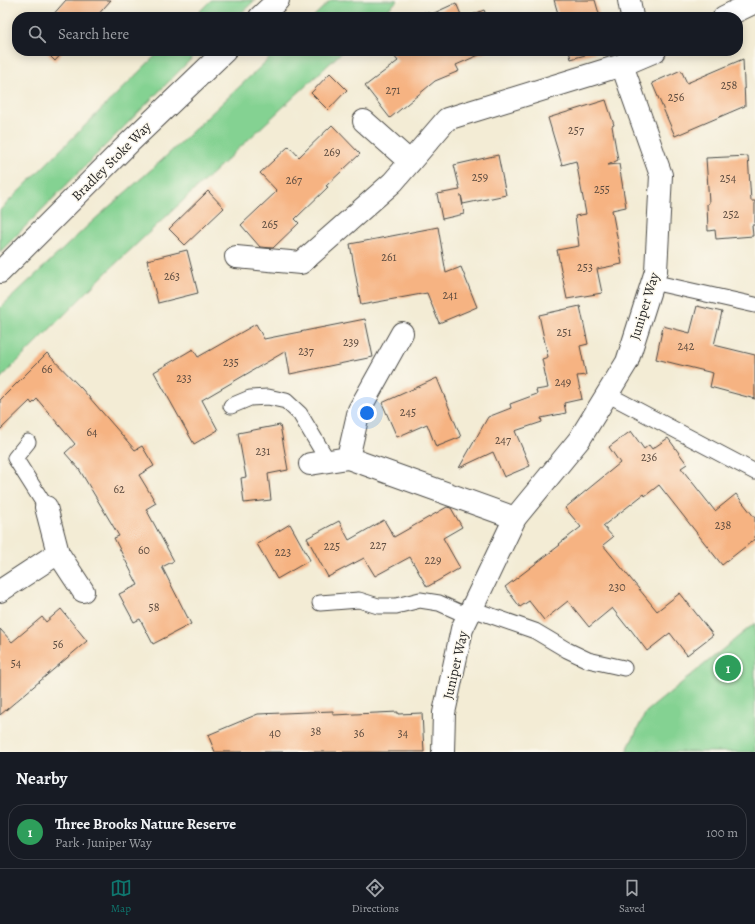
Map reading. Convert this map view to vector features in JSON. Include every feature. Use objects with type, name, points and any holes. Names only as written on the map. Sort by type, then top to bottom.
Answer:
[{"type":"street","points":[[265,12],[278,0]]},
{"type":"street","points":[[629,0],[631,12]]},
{"type":"street","points":[[734,12],[755,2]]},
{"type":"street","name":"Bradley Stoke Way","points":[[0,272],[131,141],[220,56]]},
{"type":"street","name":"Juniper Way","points":[[236,257],[301,263],[393,182],[447,119],[639,56],[661,175],[656,271],[627,362],[579,440],[515,518],[462,629],[444,712],[443,752]]},
{"type":"street","points":[[364,121],[410,162]]},
{"type":"street","points":[[402,333],[329,461],[515,518]]},
{"type":"street","points":[[46,507],[58,552],[83,591]]},
{"type":"street","points":[[0,591],[58,552]]},
{"type":"lane","points":[[652,282],[755,305]]},
{"type":"lane","points":[[607,394],[755,472]]},
{"type":"lane","points":[[231,406],[250,398],[268,397],[286,401],[300,414],[329,461]]},
{"type":"lane","points":[[28,442],[15,458],[46,507]]},
{"type":"lane","points":[[320,603],[359,600],[378,606],[396,606],[420,600],[438,603],[535,631],[567,650],[588,660],[624,668]]},
{"type":"green space","points":[[211,0],[255,0],[242,12],[199,12]]},
{"type":"green space","points":[[331,0],[398,0],[385,12],[318,12]]},
{"type":"green space","points":[[155,56],[194,56],[0,252],[0,210]]},
{"type":"green space","points":[[272,56],[338,56],[110,269],[0,379],[0,308],[94,220],[161,161]]},
{"type":"green space","points":[[755,623],[755,752],[626,752],[646,712]]},
{"type":"building","points":[[66,0],[111,0],[100,12],[55,12]]},
{"type":"building","points":[[554,0],[595,0],[599,12],[558,12]]},
{"type":"building","points":[[456,3],[460,12],[436,12]]},
{"type":"building","points":[[50,56],[60,56],[55,61]]},
{"type":"building","points":[[394,56],[477,56],[456,65],[459,71],[435,81],[390,118],[365,86],[398,61]]},
{"type":"building","points":[[570,56],[582,56],[571,59]]},
{"type":"building","points":[[743,59],[745,106],[675,136],[652,83],[681,70],[687,83]]},
{"type":"building","points":[[330,73],[347,90],[328,110],[311,93]]},
{"type":"building","points":[[606,100],[614,125],[612,126],[618,160],[608,165],[619,164],[626,207],[612,210],[622,264],[597,269],[602,293],[567,299],[557,250],[579,246],[575,216],[586,214],[576,161],[562,165],[548,118]]},
{"type":"building","points":[[332,125],[360,154],[326,186],[328,187],[295,219],[299,223],[273,248],[260,247],[241,225],[277,191],[260,173],[289,146],[299,157]]},
{"type":"building","points":[[498,155],[506,195],[463,204],[461,195],[464,214],[442,219],[437,194],[460,190],[454,165]]},
{"type":"building","points":[[748,156],[751,201],[755,201],[755,225],[752,225],[753,236],[716,239],[715,230],[708,231],[707,204],[709,203],[706,158]]},
{"type":"building","points":[[208,191],[224,208],[185,245],[169,229]]},
{"type":"building","points":[[438,227],[446,273],[461,267],[477,307],[439,323],[427,293],[361,305],[350,244]]},
{"type":"building","points":[[187,250],[198,293],[158,303],[147,260]]},
{"type":"building","points":[[580,306],[588,344],[580,346],[586,375],[577,376],[582,399],[564,403],[566,413],[541,418],[542,422],[515,431],[530,466],[504,477],[493,452],[459,468],[488,417],[511,408],[510,404],[537,394],[536,390],[548,388],[542,359],[548,357],[539,315]]},
{"type":"building","points":[[697,306],[722,312],[714,345],[755,355],[755,399],[710,387],[713,373],[656,359],[663,326],[690,333]]},
{"type":"building","points":[[365,319],[373,357],[290,374],[286,351],[202,400],[218,430],[194,444],[154,372],[193,349],[198,357],[256,324],[264,339]]},
{"type":"building","points":[[47,353],[82,389],[135,450],[142,446],[154,466],[139,475],[156,503],[146,509],[174,561],[162,567],[191,624],[153,644],[140,619],[134,622],[119,594],[138,585],[114,538],[119,536],[79,469],[65,453],[75,444],[37,399],[32,404],[30,401],[0,430],[0,400]]},
{"type":"building","points":[[437,378],[461,437],[436,447],[427,424],[397,437],[382,403]]},
{"type":"building","points":[[280,425],[288,470],[268,474],[271,500],[244,503],[241,478],[246,477],[238,433]]},
{"type":"building","points":[[631,431],[644,449],[649,445],[652,449],[668,438],[687,464],[681,468],[715,511],[736,494],[755,518],[755,539],[722,565],[659,485],[645,496],[644,494],[603,526],[613,537],[603,545],[657,611],[680,593],[713,635],[687,655],[670,633],[647,651],[612,608],[589,627],[568,601],[544,620],[529,601],[520,607],[505,587],[581,527],[565,508],[620,463],[609,447]]},
{"type":"building","points":[[447,507],[451,508],[462,527],[443,538],[460,568],[427,587],[410,557],[375,576],[364,558],[328,577],[307,538],[339,521],[349,540],[384,520],[394,537]]},
{"type":"building","points":[[290,524],[310,560],[277,579],[257,544]]},
{"type":"building","points":[[61,609],[87,641],[0,715],[0,629],[12,642],[42,617],[46,622]]},
{"type":"building","points":[[333,711],[333,715],[398,712],[398,714],[422,713],[424,752],[215,752],[208,735],[258,714]]},
{"type":"place","name":"Three Brooks Nature Reserve","points":[[728,668]]}]
